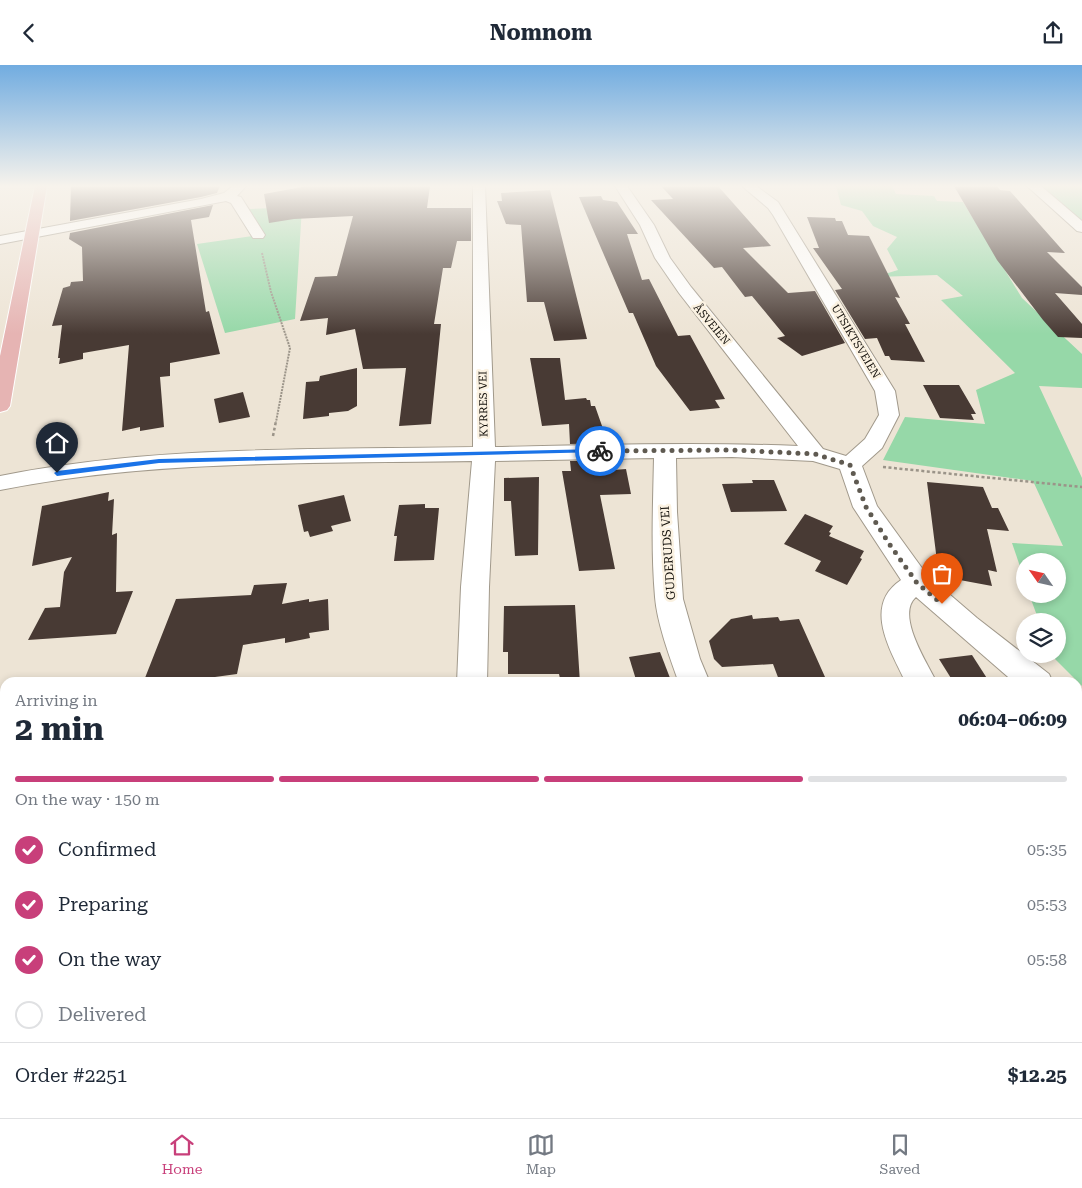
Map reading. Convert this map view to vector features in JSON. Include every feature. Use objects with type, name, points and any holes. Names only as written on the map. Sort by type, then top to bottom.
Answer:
[{"type":"main road","points":[[0,406],[24,286],[32,235]]},
{"type":"street","points":[[0,239],[21,235]]},
{"type":"street","name":"KYRRES VEI","points":[[472,677],[475,587],[484,453],[480,235]]},
{"type":"street","name":"ÅSVEIEN","points":[[652,235],[663,258],[685,290],[815,454]]},
{"type":"street","name":"UTSIKTSVEIEN","points":[[792,235],[885,391],[889,415],[874,443],[850,465]]},
{"type":"street","points":[[0,483],[87,469],[159,461],[665,450],[732,450],[815,454],[850,465],[866,507],[917,583],[1031,677]]},
{"type":"street","name":"GUDERUDS VEI","points":[[665,450],[665,512],[669,599],[685,659],[692,677]]},
{"type":"street","points":[[917,583],[905,588],[895,604],[896,627],[919,677]]},
{"type":"path","points":[[258,235],[270,292],[290,349],[269,459]]},
{"type":"path","points":[[906,469],[1082,487]]},
{"type":"green space","points":[[258,235],[300,235],[295,319],[225,333],[197,244]]},
{"type":"green space","points":[[893,235],[983,235],[1022,298],[1082,354],[1082,388],[1039,386],[1082,478],[1082,677],[1073,677],[1059,663],[1066,663],[1066,613],[1036,613],[1032,603],[1066,603],[1066,553],[1016,553],[1016,555],[1012,543],[1063,546],[1033,481],[883,460],[905,417],[985,424],[976,390],[1015,373],[941,300],[963,296],[937,275],[875,277],[898,270],[887,249],[897,237]]},
{"type":"building","points":[[70,235],[193,235],[206,312],[209,311],[220,354],[170,363],[170,376],[160,377],[164,427],[140,431],[140,427],[122,431],[129,345],[83,353],[83,359],[59,364],[62,325],[52,326],[63,288],[70,286],[71,282],[83,281],[82,247],[69,239]]},
{"type":"building","points":[[348,235],[471,235],[471,241],[457,241],[451,268],[443,268],[434,324],[441,324],[431,424],[399,426],[406,368],[363,369],[355,329],[326,335],[328,318],[300,321],[315,277],[337,276]]},
{"type":"building","points":[[522,235],[561,235],[587,339],[554,341],[544,302],[527,302]]},
{"type":"building","points":[[595,235],[627,235],[642,280],[649,279],[678,336],[690,335],[725,399],[715,400],[720,408],[690,411],[656,366],[633,313],[629,313]]},
{"type":"building","points":[[684,235],[761,235],[771,246],[743,248],[788,293],[815,291],[845,343],[802,356],[777,338],[785,336],[752,296],[745,297],[722,267],[714,268]]},
{"type":"building","points":[[814,235],[869,236],[900,298],[895,297],[910,324],[905,324],[925,362],[891,360],[889,356],[885,356],[877,338],[865,339],[835,290],[842,289],[813,248],[819,248]]},
{"type":"building","points":[[983,235],[1049,235],[1065,253],[1047,252],[1082,287],[1082,295],[1055,293],[1082,324],[1082,338],[1058,337],[997,260]]},
{"type":"building","points":[[530,358],[560,358],[565,400],[586,398],[590,400],[591,406],[595,406],[608,443],[570,444],[569,424],[542,426]]},
{"type":"building","points":[[357,368],[357,406],[348,411],[329,413],[329,416],[303,419],[306,382],[319,381],[320,376]]},
{"type":"building","points":[[923,385],[959,385],[976,414],[971,414],[974,420],[940,418]]},
{"type":"building","points":[[243,392],[250,417],[219,423],[214,399]]},
{"type":"building","points":[[570,461],[612,461],[613,470],[626,469],[631,494],[600,495],[615,569],[579,571],[562,471],[571,471]]},
{"type":"building","points":[[539,477],[538,555],[515,556],[511,501],[504,501],[504,478]]},
{"type":"building","points":[[752,480],[774,480],[787,511],[731,512],[722,484],[753,483]]},
{"type":"building","points":[[927,482],[983,487],[992,508],[998,508],[1009,531],[987,529],[997,572],[988,570],[992,586],[949,578],[948,571],[938,569]]},
{"type":"building","points":[[109,492],[108,501],[114,499],[112,535],[117,533],[116,592],[133,591],[116,634],[28,640],[45,608],[60,607],[64,572],[72,557],[32,566],[42,506]]},
{"type":"building","points":[[344,495],[351,521],[331,526],[333,531],[310,537],[308,531],[304,532],[298,505]]},
{"type":"building","points":[[425,504],[425,508],[439,508],[434,560],[394,561],[397,536],[394,536],[399,505]]},
{"type":"building","points":[[805,514],[833,526],[829,536],[864,551],[860,558],[862,559],[847,585],[815,571],[821,561],[784,544]]},
{"type":"building","points":[[287,583],[282,604],[309,599],[309,602],[328,599],[329,630],[309,633],[310,638],[285,643],[285,638],[243,645],[237,674],[215,677],[145,677],[176,599],[251,595],[254,585]]},
{"type":"building","points":[[575,605],[580,677],[560,677],[559,674],[508,674],[508,652],[503,652],[504,606]]},
{"type":"building","points":[[752,615],[753,619],[778,617],[780,621],[799,619],[825,677],[778,677],[773,664],[722,667],[714,659],[709,641],[731,619]]},
{"type":"building","points":[[660,652],[670,677],[635,677],[629,657]]},
{"type":"building","points":[[972,655],[986,677],[950,677],[939,659]]},
{"type":"way so far","points":[[600,451],[732,450],[815,454],[850,465],[866,507],[890,545],[917,583],[942,604]]},
{"type":"route","points":[[57,473],[159,461],[600,451]]}]
